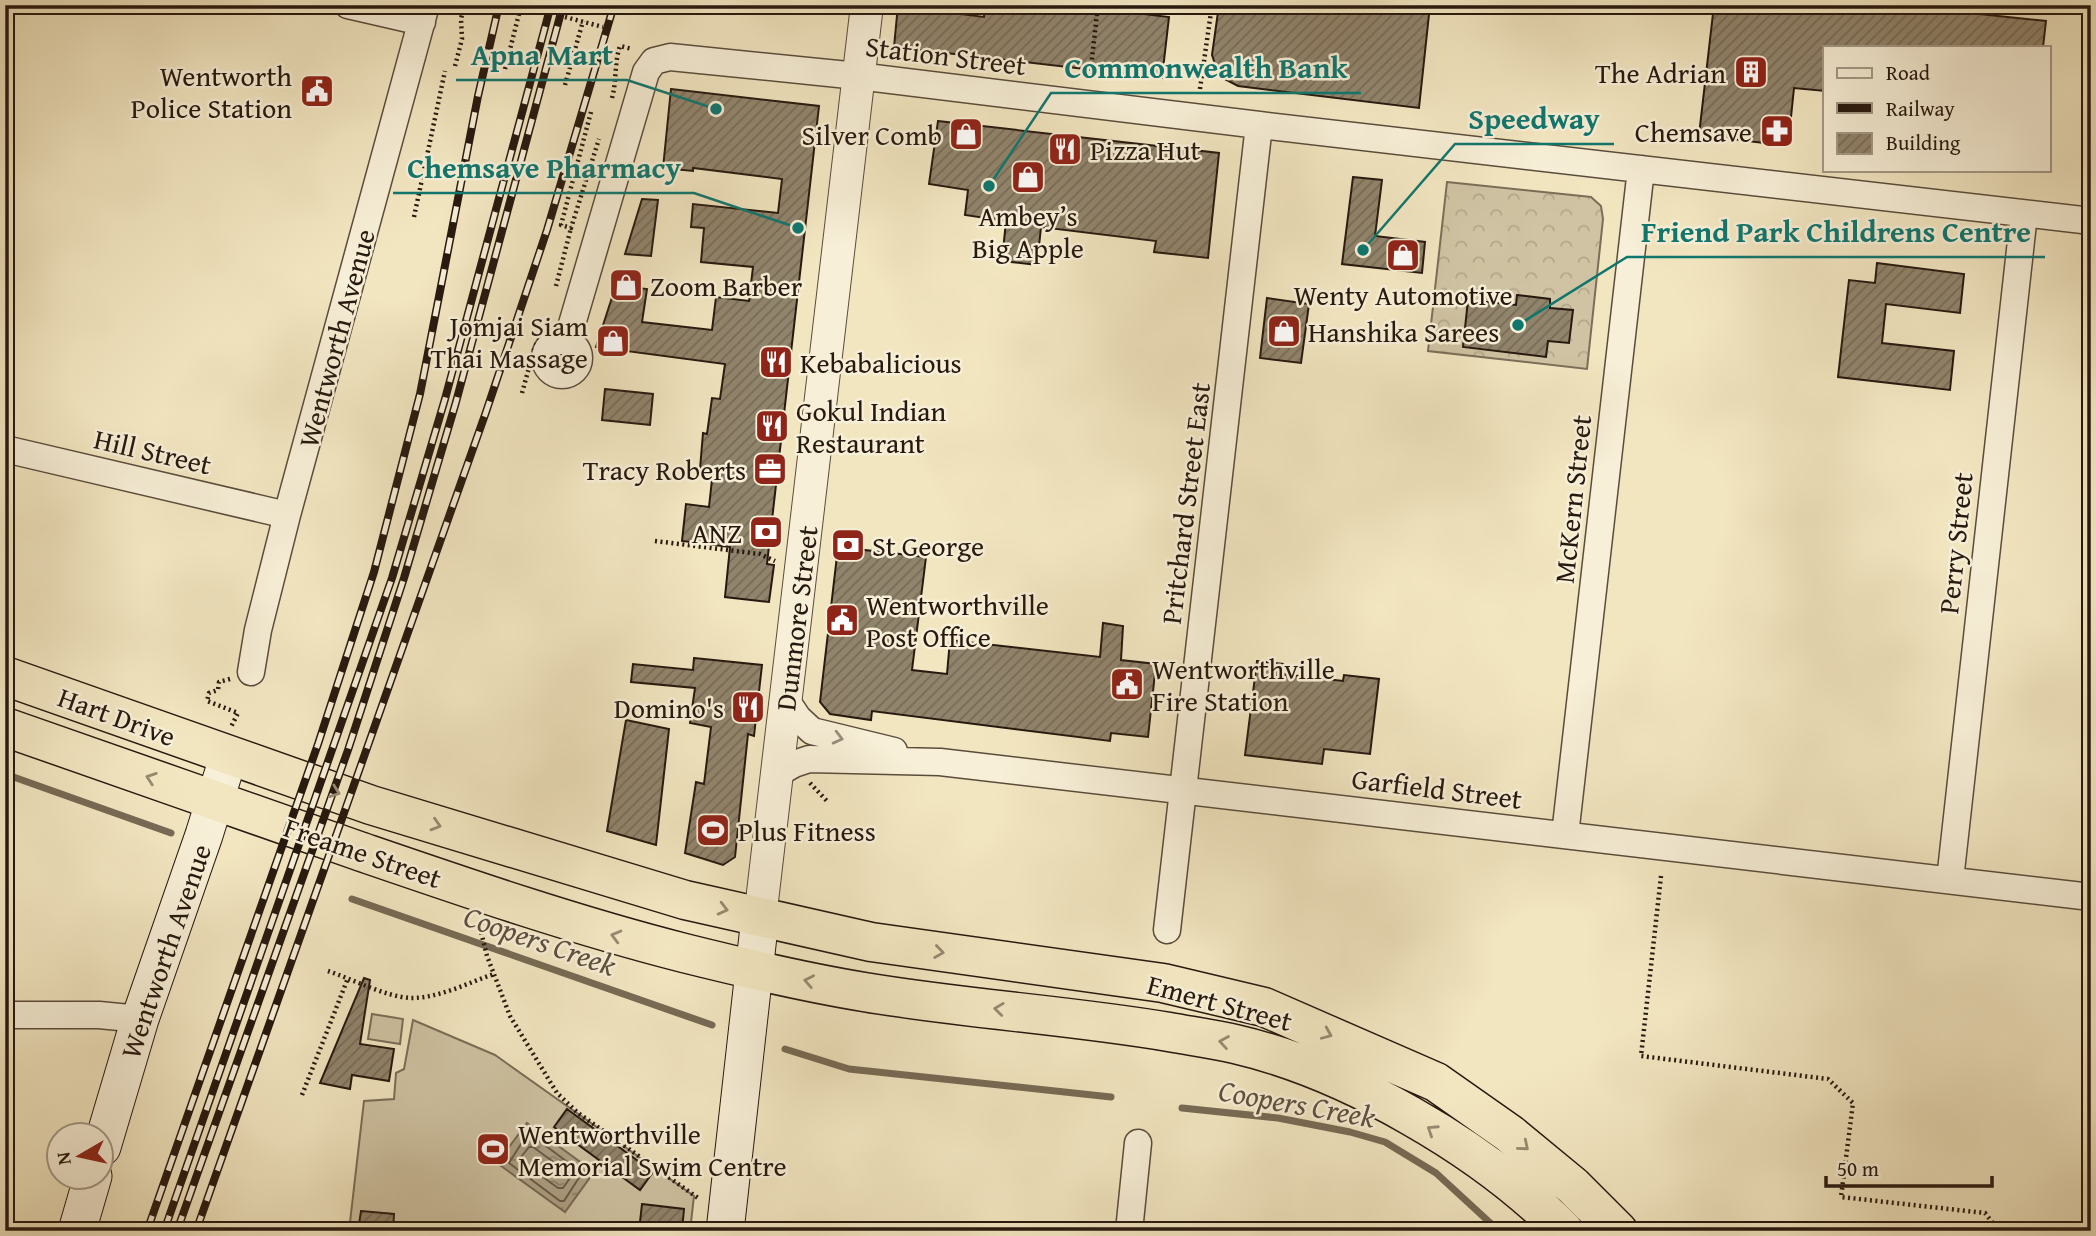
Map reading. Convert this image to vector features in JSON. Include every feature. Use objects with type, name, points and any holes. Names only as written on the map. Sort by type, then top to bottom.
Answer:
[{"type":"highway","name":"Hart Drive","points":[[5,676],[228,742]]},
{"type":"highway","name":"Hart Drive","points":[[5,727],[215,802]]},
{"type":"highway","name":"Freame Street","points":[[228,742],[420,820],[685,900],[760,918]]},
{"type":"highway","name":"Freame Street","points":[[215,802],[591,929],[753,971]]},
{"type":"highway","name":"Emert Street","points":[[760,918],[871,942],[1163,983],[1264,1007],[1436,1082],[1510,1134],[1573,1186],[1618,1231]]},
{"type":"highway","name":"Emert Street","points":[[753,971],[865,992],[1124,1025],[1234,1044],[1281,1058],[1350,1083],[1417,1120],[1480,1161],[1545,1211],[1564,1231]]},
{"type":"main road","name":"Wentworth Avenue","points":[[110,1120],[140,1019],[215,802],[228,742]]},
{"type":"main road","name":"Dunmore Street","points":[[725,1231],[760,918]]},
{"type":"main road","points":[[77,1231],[89,1190]]},
{"type":"street","points":[[348,5],[424,14]]},
{"type":"street","name":"Dunmore Street","points":[[760,918],[867,5]]},
{"type":"street","name":"Wentworth Avenue","points":[[251,672],[258,630],[287,515],[424,14]]},
{"type":"street","name":"Station Street","points":[[556,335],[646,72],[654,61],[670,57],[859,76],[2091,221]]},
{"type":"street","name":"Pritchard Street East","points":[[1167,930],[1259,125]]},
{"type":"street","name":"McKern Street","points":[[1565,835],[1641,169]]},
{"type":"street","name":"Perry Street","points":[[1950,880],[2024,214]]},
{"type":"street","name":"Hill Street","points":[[5,449],[287,515]]},
{"type":"street","points":[[786,700],[797,718],[812,731],[940,762]]},
{"type":"street","name":"Garfield Street","points":[[778,773],[809,759],[940,762],[2091,897]]},
{"type":"street","points":[[5,1015],[99,1015],[140,1019]]},
{"type":"street","points":[[1129,1231],[1138,1143]]},
{"type":"path","points":[[455,66],[462,40],[461,19],[464,5]]},
{"type":"path","points":[[1090,76],[1098,5]]},
{"type":"path","points":[[1200,89],[1212,5]]},
{"type":"path","points":[[505,69],[520,6],[543,11]]},
{"type":"path","points":[[565,17],[603,27]]},
{"type":"path","points":[[565,85],[583,22]]},
{"type":"path","points":[[612,97],[617,80],[615,60],[620,46],[632,49]]},
{"type":"path","points":[[414,217],[445,71]]},
{"type":"path","points":[[561,225],[591,112]]},
{"type":"path","points":[[554,292],[571,228]]},
{"type":"path","points":[[522,393],[534,345],[556,335]]},
{"type":"path","points":[[655,541],[760,554],[776,561]]},
{"type":"path","points":[[228,742],[238,713],[207,701],[209,693],[218,690],[219,682],[251,672]]},
{"type":"path","points":[[810,783],[827,801]]},
{"type":"path","points":[[1661,876],[1641,1056],[1828,1079],[1853,1104],[1841,1197],[1985,1213],[1999,1231]]},
{"type":"path","points":[[480,928],[487,956],[510,1016],[557,1093],[578,1113],[698,1198]]},
{"type":"path","points":[[328,971],[409,998],[432,995],[494,974]]},
{"type":"path","points":[[302,1095],[348,978]]},
{"type":"green space","points":[[1447,182],[1591,197],[1601,206],[1603,219],[1587,369],[1428,351]]},
{"type":"green space","points":[[372,1014],[403,1019],[400,1044],[368,1039]]},
{"type":"green space","name":"Wentworthville Memorial Swim Centre","points":[[413,1020],[495,1055],[694,1196],[690,1231],[349,1231],[364,1101],[394,1099],[396,1073],[404,1069]]},
{"type":"water","points":[[527,1123],[594,1172],[565,1212],[497,1163]]},
{"type":"building","points":[[898,5],[937,5],[937,11],[984,17],[985,6],[1034,11],[1034,5],[1095,5],[1095,8],[1169,17],[1162,78],[894,47]]},
{"type":"building","points":[[1219,5],[1430,5],[1419,108],[1238,86],[1219,76],[1212,55]]},
{"type":"building","points":[[1714,5],[1778,5],[1810,9],[1810,5],[1893,5],[2046,21],[2043,46],[1823,46],[1823,91],[1794,88],[1788,146],[1699,135]]},
{"type":"building","points":[[671,89],[819,106],[767,564],[774,565],[769,602],[725,597],[730,547],[682,541],[686,504],[709,507],[713,470],[700,469],[703,433],[707,434],[712,398],[720,399],[725,364],[596,347],[616,285],[647,289],[642,322],[712,330],[716,297],[749,301],[753,267],[701,262],[704,228],[691,227],[693,204],[778,213],[782,179],[693,168],[693,171],[663,168]]},
{"type":"building","points":[[938,121],[1219,153],[1208,258],[1154,252],[1156,241],[1041,227],[1037,265],[1002,261],[1006,221],[965,215],[968,190],[929,184]]},
{"type":"building","points":[[1353,177],[1382,180],[1375,236],[1425,242],[1422,273],[1342,264]]},
{"type":"building","points":[[642,199],[658,200],[651,256],[625,254]]},
{"type":"building","points":[[1877,263],[1964,274],[1960,313],[1886,304],[1882,343],[1954,351],[1950,390],[1838,377],[1849,280],[1875,283]]},
{"type":"building","points":[[1517,295],[1550,299],[1550,308],[1573,310],[1569,343],[1548,341],[1546,357],[1463,347],[1468,300],[1516,305]]},
{"type":"building","name":"Hanshika Sarees","points":[[1267,298],[1309,304],[1301,363],[1260,358]]},
{"type":"building","points":[[605,389],[653,394],[650,425],[602,420]]},
{"type":"building","points":[[838,547],[926,557],[912,670],[947,674],[950,640],[1100,657],[1103,623],[1123,626],[1121,660],[1156,664],[1148,737],[1111,733],[1110,741],[872,711],[871,720],[830,714],[820,702]]},
{"type":"building","points":[[694,658],[762,665],[754,736],[748,734],[735,857],[723,865],[685,853],[696,782],[704,784],[711,727],[690,723],[695,688],[631,682],[633,664],[693,670]]},
{"type":"building","points":[[1257,661],[1283,664],[1282,674],[1343,681],[1344,675],[1379,679],[1370,754],[1324,749],[1322,764],[1245,755]]},
{"type":"building","points":[[626,720],[669,729],[656,845],[607,831]]},
{"type":"building","points":[[364,978],[370,980],[360,1044],[394,1049],[389,1081],[352,1075],[350,1089],[320,1083]]},
{"type":"building","points":[[567,1109],[653,1172],[640,1190],[554,1127]]},
{"type":"building","points":[[642,1204],[684,1209],[682,1231],[639,1231]]},
{"type":"building","points":[[361,1211],[394,1214],[393,1231],[358,1231]]},
{"type":"waterway","name":"Coopers Creek","points":[[5,774],[171,833]]},
{"type":"waterway","name":"Coopers Creek","points":[[352,899],[712,1025]]},
{"type":"waterway","name":"Coopers Creek","points":[[785,1049],[849,1069],[1111,1097]]},
{"type":"waterway","name":"Coopers Creek","points":[[1182,1108],[1278,1118],[1385,1142],[1436,1173],[1499,1231]]},
{"type":"railway","points":[[147,1231],[318,744],[374,572],[420,394],[478,96],[499,5]]},
{"type":"railway","points":[[164,1231],[392,578],[445,399],[551,5]]},
{"type":"railway","points":[[177,1231],[348,750],[404,578],[456,402],[563,5]]},
{"type":"railway","points":[[196,1231],[486,412],[547,230],[614,5]]},
{"type":"place","name":"The Adrian","points":[[1751,72]]},
{"type":"place","name":"Wentworth Police Station","points":[[317,91]]},
{"type":"place","name":"Apna Mart","points":[[716,109]]},
{"type":"place","name":"Chemsave","points":[[1777,131]]},
{"type":"place","name":"Silver Comb","points":[[966,134]]},
{"type":"place","name":"Pizza Hut","points":[[1065,149]]},
{"type":"place","name":"Ambey’s Big Apple","points":[[1028,177]]},
{"type":"place","name":"Commonwealth Bank","points":[[989,186]]},
{"type":"place","name":"Chemsave Pharmacy","points":[[798,228]]},
{"type":"place","name":"Speedway","points":[[1363,250]]},
{"type":"place","name":"Wenty Automotive","points":[[1403,255]]},
{"type":"place","name":"Zoom Barber","points":[[626,285]]},
{"type":"place","name":"Friend Park Childrens Centre","points":[[1518,325]]},
{"type":"place","name":"Hanshika Sarees","points":[[1284,331]]},
{"type":"place","name":"Jomjai Siam Thai Massage","points":[[613,341]]},
{"type":"place","name":"Kebabalicious","points":[[776,362]]},
{"type":"place","name":"Gokul Indian Restaurant","points":[[772,426]]},
{"type":"place","name":"Tracy Roberts","points":[[770,469]]},
{"type":"place","name":"ANZ","points":[[766,532]]},
{"type":"place","name":"St George","points":[[848,545]]},
{"type":"place","name":"Wentworthville Post Office","points":[[842,620]]},
{"type":"place","name":"Wentworthville Fire Station","points":[[1127,684]]},
{"type":"place","name":"Domino's","points":[[748,707]]},
{"type":"place","name":"Plus Fitness","points":[[713,830]]},
{"type":"place","name":"Wentworthville Memorial Swim Centre","points":[[493,1149]]}]
